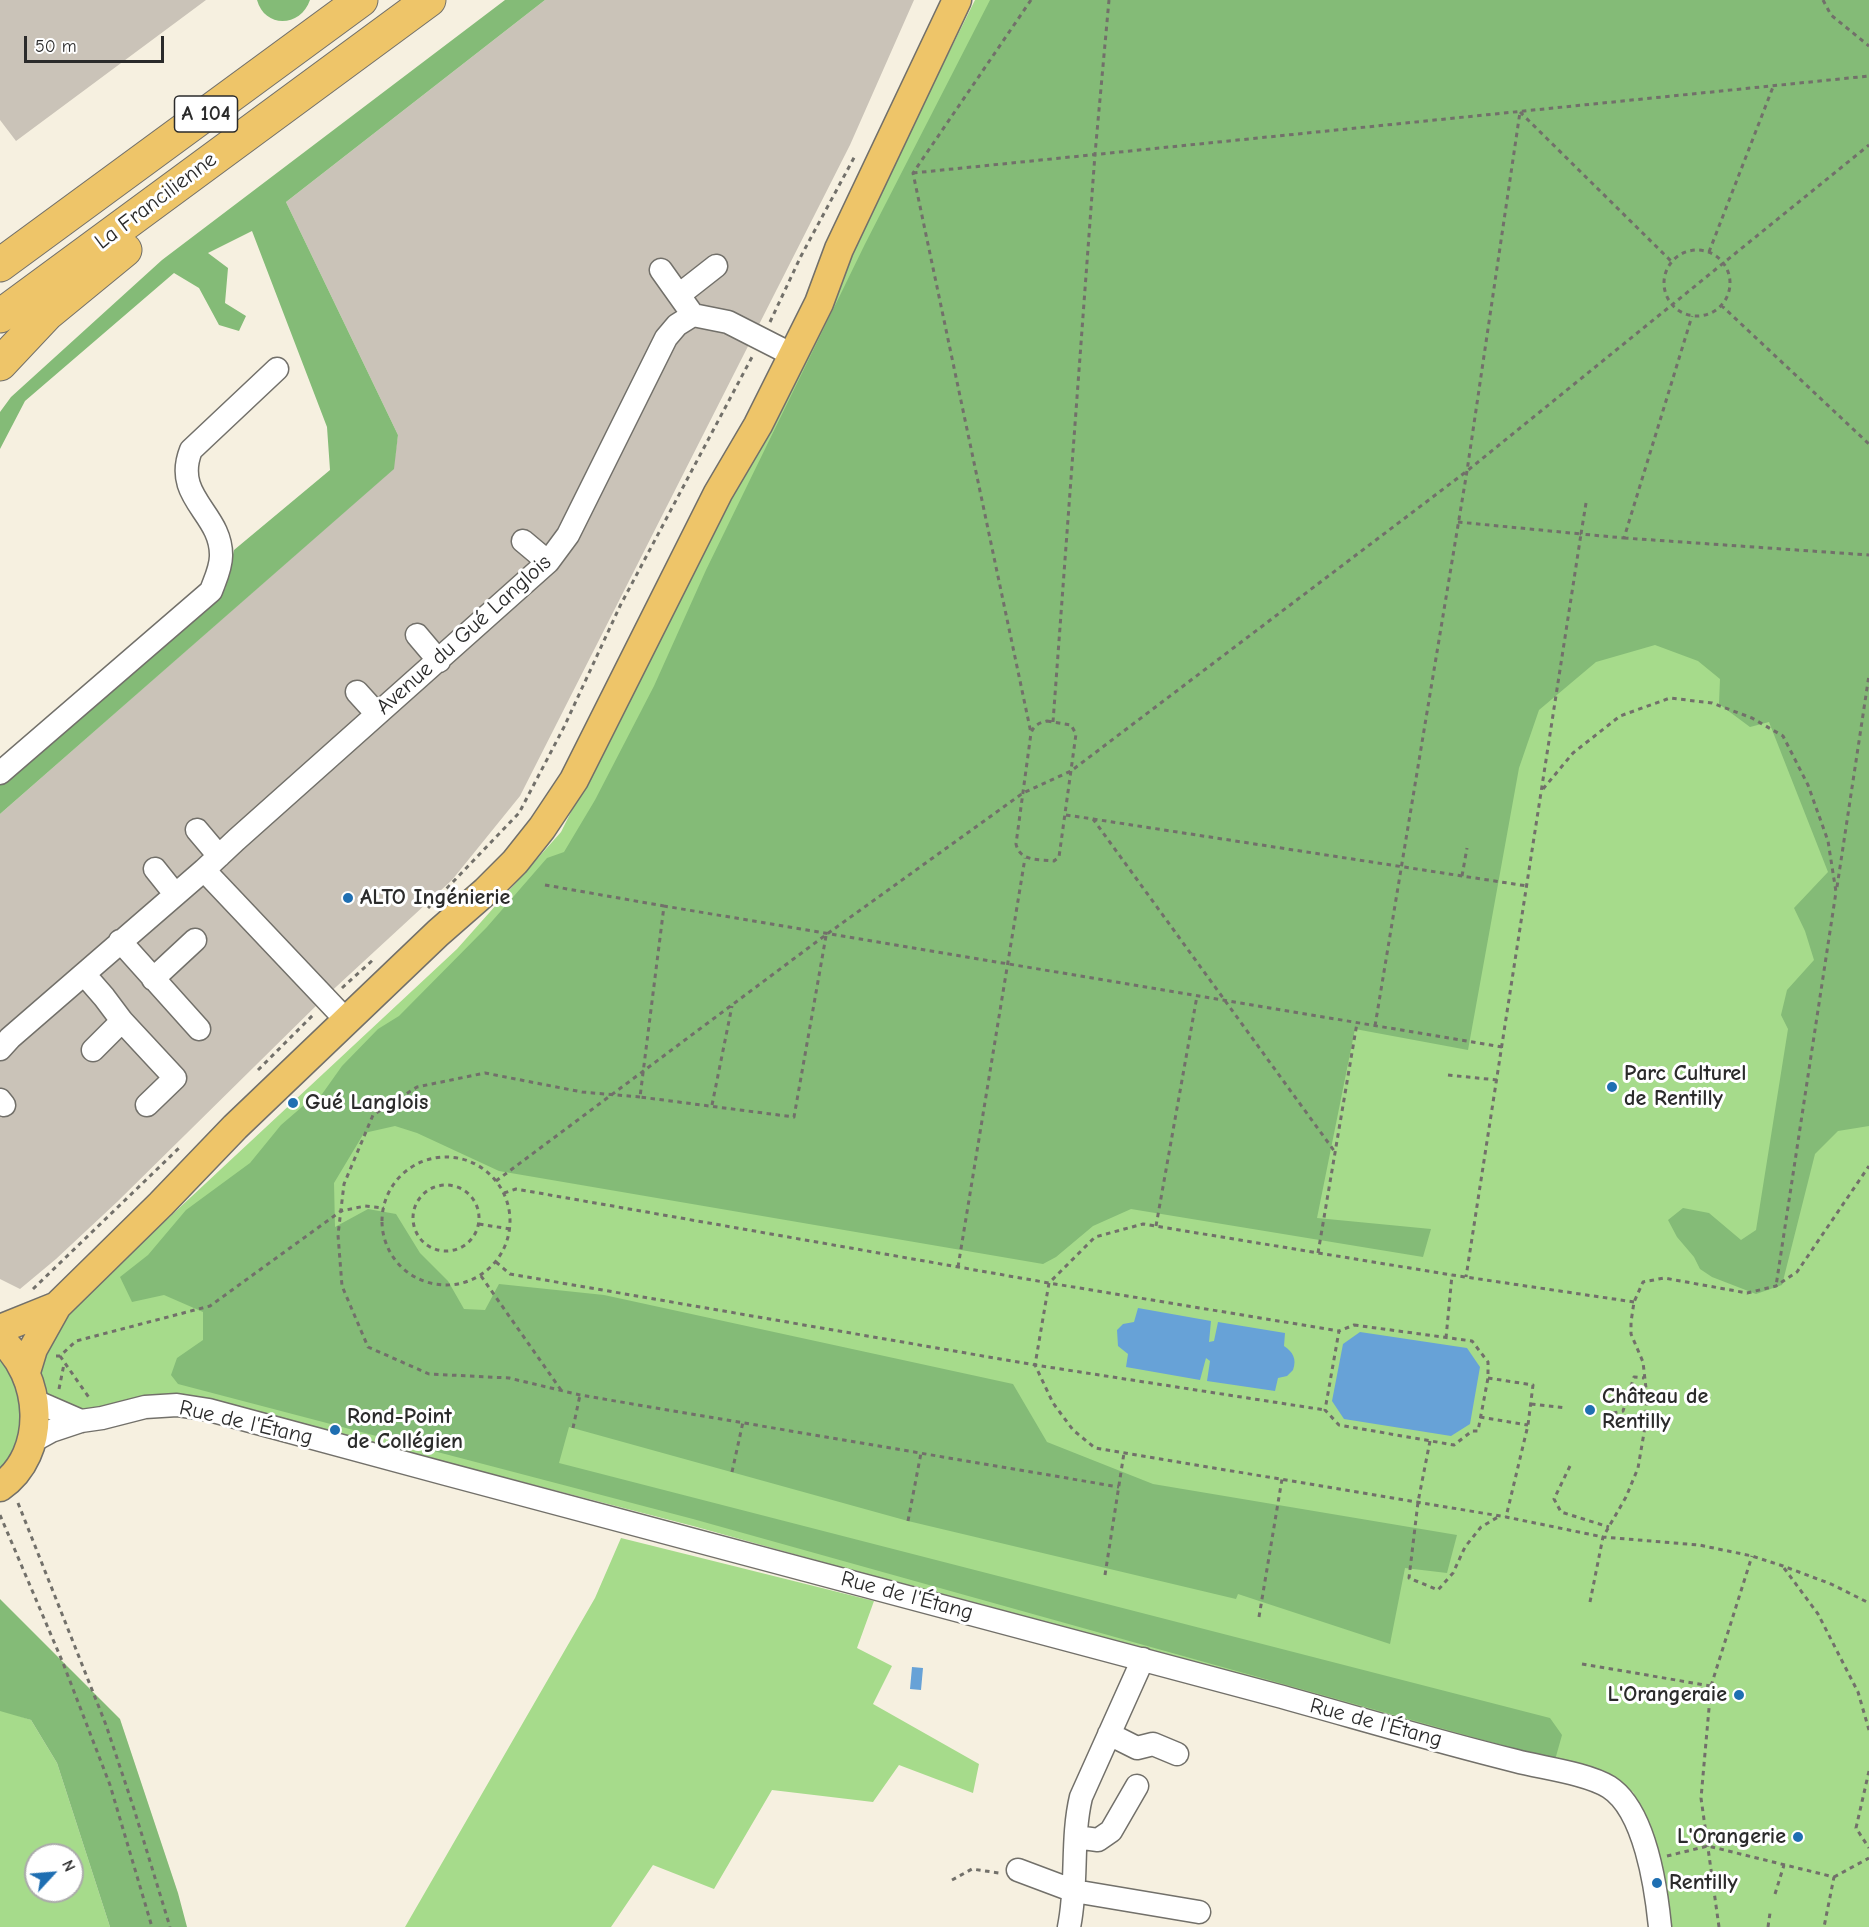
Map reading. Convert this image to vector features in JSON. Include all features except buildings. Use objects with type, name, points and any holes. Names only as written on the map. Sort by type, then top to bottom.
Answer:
[{"type":"highway","name":"La Francilienne","points":[[0,265],[361,0]]},
{"type":"highway","name":"La Francilienne","points":[[0,316],[429,0]]},
{"type":"highway","points":[[0,364],[47,314],[198,190],[217,156]]},
{"type":"highway","points":[[0,237],[50,228]]},
{"type":"main road","points":[[26,1372],[33,1349],[57,1306],[235,1127],[438,933],[486,891],[542,828],[574,780],[718,493],[758,425],[819,303],[839,249],[957,0]]},
{"type":"main road","points":[[718,493],[749,419],[771,344],[809,297],[839,249]]},
{"type":"main road","points":[[0,1329],[57,1306]]},
{"type":"main road","points":[[0,1338],[12,1350],[26,1372],[46,1396],[35,1422],[31,1442],[7,1490]]},
{"type":"street","points":[[679,295],[716,266]]},
{"type":"street","points":[[661,270],[693,315],[728,322],[771,344]]},
{"type":"street","name":"Avenue du Gué Langlois","points":[[0,1049],[9,1038],[211,863],[548,562],[568,535],[666,338],[677,325],[693,315]]},
{"type":"street","points":[[0,773],[211,591],[222,555],[217,532],[188,484],[185,464],[190,450],[277,369]]},
{"type":"street","points":[[523,541],[548,562]]},
{"type":"street","points":[[417,635],[439,660]]},
{"type":"street","points":[[357,692],[377,714]]},
{"type":"street","points":[[197,830],[211,863],[347,1021]]},
{"type":"street","points":[[155,869],[175,894]]},
{"type":"street","points":[[153,979],[195,940]]},
{"type":"street","points":[[120,941],[199,1029]]},
{"type":"street","points":[[84,974],[122,1021],[175,1078],[147,1105]]},
{"type":"street","points":[[93,1050],[122,1021]]},
{"type":"street","points":[[46,1396],[91,1419]]},
{"type":"street","name":"Rue de l'Étang","points":[[31,1442],[51,1431],[145,1407],[177,1405],[209,1410],[1602,1784],[1618,1795],[1631,1814],[1644,1848],[1657,1899],[1660,1927]]},
{"type":"street","points":[[1069,1927],[1074,1891],[1077,1813],[1081,1797],[1143,1659]]},
{"type":"street","points":[[1109,1734],[1137,1748],[1153,1744],[1178,1754]]},
{"type":"street","points":[[1076,1837],[1098,1840],[1111,1831],[1137,1786]]},
{"type":"street","points":[[1018,1870],[1074,1891],[1199,1912]]},
{"type":"path","points":[[1031,0],[913,173],[1031,733]]},
{"type":"path","points":[[1053,722],[1095,154],[1109,0]]},
{"type":"path","points":[[1823,0],[1831,15],[1869,46]]},
{"type":"path","points":[[913,173],[1869,76]]},
{"type":"path","points":[[1709,252],[1773,87]]},
{"type":"path","points":[[1520,112],[1672,261]]},
{"type":"path","points":[[1375,1026],[1467,471],[1520,112]]},
{"type":"path","points":[[495,1181],[827,934],[1023,793],[1071,771],[1467,471],[1869,145]]},
{"type":"path","points":[[427,909],[519,813],[564,727],[620,606],[771,344],[801,256],[856,154]]},
{"type":"path","points":[[1698,250],[1709,252],[1724,263],[1730,286],[1721,306],[1713,312],[1692,316],[1672,305],[1664,286],[1665,275],[1672,261],[1687,251],[1698,250]]},
{"type":"path","points":[[1721,306],[1869,444]]},
{"type":"path","points":[[1624,538],[1692,316]]},
{"type":"path","points":[[1466,1277],[1586,503]]},
{"type":"path","points":[[1458,522],[1624,538],[1869,555]]},
{"type":"path","points":[[1776,1286],[1869,675]]},
{"type":"path","points":[[1542,790],[1573,753],[1620,716],[1670,698],[1712,702],[1752,718],[1783,736],[1808,785],[1828,841],[1836,892]]},
{"type":"path","points":[[1053,722],[1071,725],[1076,734],[1059,857],[1054,861],[1025,858],[1018,852],[1016,844],[1031,733],[1038,723],[1053,722]]},
{"type":"path","points":[[1066,815],[1527,886]]},
{"type":"path","points":[[1094,819],[1335,1152]]},
{"type":"path","points":[[1462,876],[1467,848]]},
{"type":"path","points":[[958,1267],[1025,858]]},
{"type":"path","points":[[545,885],[1502,1047]]},
{"type":"path","points":[[640,1097],[664,906]]},
{"type":"path","points":[[827,934],[794,1117],[640,1097],[582,1092],[485,1073],[417,1087],[373,1115],[344,1184],[338,1235],[342,1286],[368,1347],[429,1374],[509,1378],[580,1395],[1119,1487]]},
{"type":"path","points":[[253,1075],[328,1000],[379,955]]},
{"type":"path","points":[[1156,1226],[1197,996]]},
{"type":"path","points":[[711,1106],[733,1004]]},
{"type":"path","points":[[1318,1253],[1357,1023]]},
{"type":"path","points":[[1448,1075],[1497,1080]]},
{"type":"path","points":[[28,1294],[186,1142]]},
{"type":"path","points":[[454,1157],[474,1163],[492,1175],[495,1181],[504,1193],[510,1211],[510,1229],[505,1248],[496,1262],[481,1276],[464,1284],[445,1286],[427,1283],[408,1274],[393,1258],[384,1239],[381,1218],[386,1197],[397,1179],[413,1166],[433,1158],[454,1157]]},
{"type":"path","points":[[1590,1602],[1603,1537],[1626,1497],[1638,1468],[1645,1427],[1647,1397],[1643,1362],[1631,1334],[1634,1302],[1643,1282],[1664,1278],[1747,1293],[1776,1286],[1797,1272],[1869,1166]]},
{"type":"path","points":[[446,1184],[456,1186],[466,1191],[474,1199],[479,1209],[479,1224],[471,1240],[463,1247],[453,1251],[442,1251],[422,1242],[412,1222],[413,1210],[417,1200],[434,1186],[446,1184]]},
{"type":"path","points":[[496,1262],[510,1274],[1035,1365],[1325,1410],[1339,1425],[1454,1445],[1472,1431],[1478,1431],[1488,1378],[1488,1362],[1472,1341],[1354,1325],[1339,1331],[1049,1283],[516,1189],[504,1193]]},
{"type":"path","points":[[91,1419],[97,1408],[60,1356],[76,1341],[210,1306],[341,1210],[365,1206],[384,1208]]},
{"type":"path","points":[[479,1224],[510,1229]]},
{"type":"path","points":[[1634,1302],[1452,1275],[1143,1224],[1095,1238],[1049,1283],[1035,1365],[1053,1403],[1073,1430],[1095,1448],[1506,1517],[1603,1537],[1699,1545],[1752,1556],[1783,1566],[1831,1584],[1869,1603]]},
{"type":"path","points":[[1446,1338],[1452,1275]]},
{"type":"path","points":[[481,1276],[562,1390]]},
{"type":"path","points":[[1325,1410],[1339,1331]]},
{"type":"path","points":[[46,1396],[64,1364]]},
{"type":"path","points":[[1613,1413],[1623,1411],[1634,1377],[1644,1378]]},
{"type":"path","points":[[1488,1378],[1533,1385],[1528,1425],[1506,1517]]},
{"type":"path","points":[[573,1428],[580,1395]]},
{"type":"path","points":[[1531,1404],[1566,1408]]},
{"type":"path","points":[[1480,1418],[1528,1425]]},
{"type":"path","points":[[732,1472],[743,1422]]},
{"type":"path","points":[[1430,1441],[1418,1502],[1409,1578],[1438,1590],[1453,1573],[1465,1547],[1481,1527],[1498,1516]]},
{"type":"path","points":[[908,1521],[921,1453]]},
{"type":"path","points":[[1105,1575],[1124,1453]]},
{"type":"path","points":[[1570,1466],[1554,1499],[1561,1512],[1609,1527]]},
{"type":"path","points":[[1259,1617],[1282,1479]]},
{"type":"path","points":[[7,1490],[106,1725],[170,1927]]},
{"type":"path","points":[[0,1515],[63,1663],[110,1785],[152,1927]]},
{"type":"path","points":[[1719,1927],[1701,1798],[1711,1686],[1752,1556]]},
{"type":"path","points":[[1783,1566],[1818,1614],[1858,1692],[1869,1730]]},
{"type":"path","points":[[1582,1664],[1711,1686]]},
{"type":"path","points":[[1869,1771],[1856,1828],[1869,1848]]},
{"type":"path","points":[[1665,1857],[1708,1846],[1834,1877],[1869,1858]]},
{"type":"path","points":[[1775,1894],[1784,1865]]},
{"type":"path","points":[[952,1880],[972,1869],[1006,1874],[1018,1870]]},
{"type":"path","points":[[1824,1927],[1834,1877]]},
{"type":"path","points":[[1768,1927],[1770,1913]]},
{"type":"shaded area","points":[[0,0],[206,0],[16,141],[0,120]]},
{"type":"shaded area","points":[[545,0],[914,0],[850,145],[520,796],[452,880],[324,998],[117,1202],[20,1289],[0,1279],[0,814],[393,469],[398,435],[286,202]]},
{"type":"green space","points":[[257,0],[310,0],[299,15],[291,20],[283,21],[267,16]]},
{"type":"green space","points":[[505,0],[545,0],[286,202],[398,435],[394,469],[0,814],[0,785],[225,589],[234,550],[330,470],[327,427],[252,231],[208,253],[228,268],[225,303],[246,316],[239,331],[219,325],[199,288],[174,273],[25,401],[0,449],[0,412],[11,397],[162,260]]},
{"type":"green space","points":[[975,0],[1869,0],[1869,1927],[1668,1927],[1661,1862],[1633,1792],[1609,1781],[693,1526],[252,1412],[152,1395],[97,1408],[71,1410],[49,1400],[40,1379],[41,1355],[73,1307],[457,949],[561,832]]},
{"type":"green space","points":[[990,0],[1869,0],[1869,1126],[1838,1131],[1815,1154],[1782,1285],[1756,1294],[1712,1277],[1700,1269],[1668,1220],[1683,1208],[1709,1213],[1741,1240],[1756,1230],[1788,1029],[1781,1015],[1787,990],[1814,960],[1805,931],[1794,908],[1828,872],[1769,722],[1750,727],[1719,704],[1720,679],[1698,661],[1655,645],[1596,662],[1539,710],[1519,768],[1468,1050],[1355,1029],[1317,1218],[1431,1229],[1423,1257],[1131,1209],[1093,1226],[1056,1257],[1043,1264],[499,1171],[417,1133],[395,1126],[364,1133],[334,1183],[335,1227],[368,1209],[396,1214],[420,1253],[448,1281],[464,1309],[485,1310],[499,1284],[604,1295],[1013,1384],[1047,1442],[1153,1484],[1457,1535],[1447,1573],[1405,1568],[1390,1644],[1238,1594],[1236,1599],[908,1521],[569,1427],[559,1463],[1550,1718],[1562,1735],[1555,1760],[693,1519],[178,1384],[171,1375],[177,1358],[203,1340],[203,1312],[164,1295],[132,1302],[120,1277],[148,1255],[186,1210],[250,1163],[281,1125],[303,1106],[315,1104],[342,1066],[378,1029],[399,1016],[487,927],[547,858],[564,852],[595,800],[654,686],[706,570],[865,244]]},
{"type":"green space","points":[[0,1352],[7,1360],[24,1408],[18,1441],[0,1469]]},
{"type":"green space","points":[[621,1538],[874,1601],[857,1648],[892,1666],[873,1704],[979,1764],[973,1793],[899,1765],[873,1802],[772,1790],[714,1889],[653,1865],[611,1927],[405,1927],[595,1598]]},
{"type":"green space","points":[[0,1599],[120,1719],[178,1893],[187,1927],[110,1927],[57,1763],[31,1720],[0,1711]]},
{"type":"green space","points":[[2,1710],[31,1720],[57,1763],[83,1843],[24,1843],[24,1903],[84,1903],[84,1847],[110,1927],[0,1927],[0,1711]]},
{"type":"water","points":[[1138,1308],[1211,1321],[1209,1342],[1214,1341],[1218,1322],[1285,1333],[1284,1346],[1293,1356],[1295,1362],[1293,1370],[1287,1376],[1278,1378],[1275,1391],[1207,1381],[1210,1361],[1206,1358],[1200,1380],[1126,1367],[1128,1354],[1118,1346],[1117,1330],[1123,1324],[1134,1322]]},
{"type":"water","points":[[1360,1332],[1467,1348],[1480,1367],[1470,1424],[1451,1436],[1344,1419],[1332,1401],[1343,1344]]},
{"type":"water","points":[[912,1667],[923,1668],[921,1690],[910,1689]]},
{"type":"place","name":"ALTO Ingénierie","points":[[348,898]]},
{"type":"place","name":"Parc Culturel de Rentilly","points":[[1612,1087]]},
{"type":"place","name":"Gué Langlois","points":[[293,1103]]},
{"type":"place","name":"Château de Rentilly","points":[[1590,1410]]},
{"type":"place","name":"Rond-Point de Collégien","points":[[335,1430]]},
{"type":"place","name":"L'Orangeraie","points":[[1739,1695]]},
{"type":"place","name":"L'Orangerie","points":[[1798,1837]]},
{"type":"place","name":"Rentilly","points":[[1657,1883]]}]
